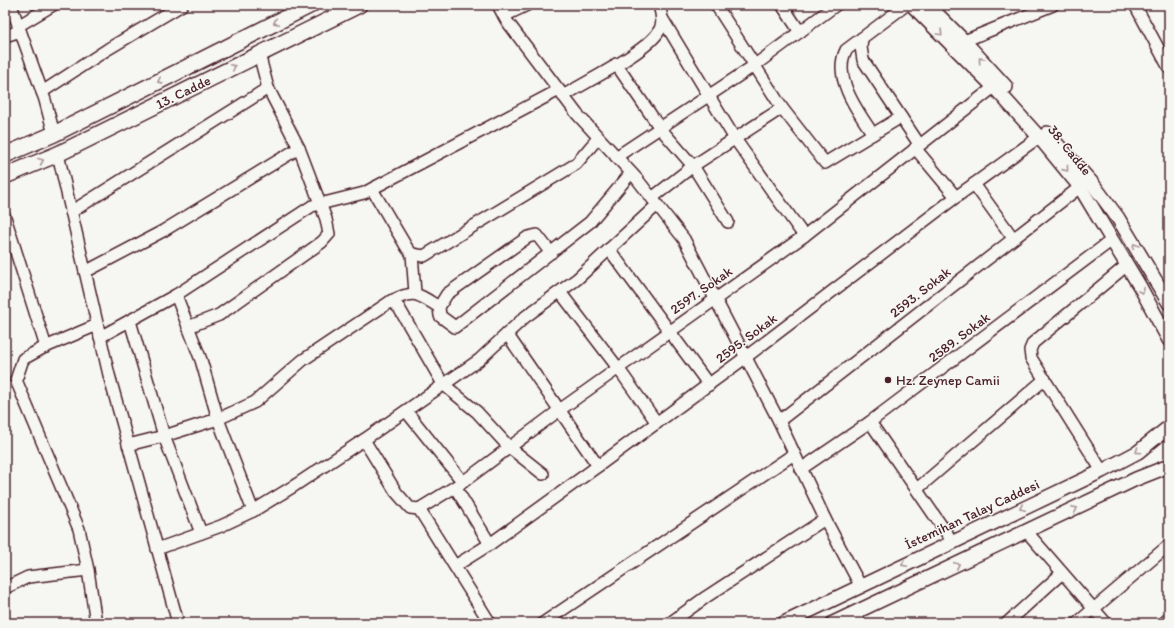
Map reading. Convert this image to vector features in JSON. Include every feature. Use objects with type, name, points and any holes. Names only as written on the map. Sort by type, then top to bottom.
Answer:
[{"type":"main road","name":"13. Cadde","points":[[5,155],[54,134],[311,5]]},
{"type":"main road","name":"13. Cadde","points":[[5,176],[58,154],[359,5]]},
{"type":"street","points":[[11,5],[42,92],[54,134]]},
{"type":"street","points":[[5,36],[19,29],[53,5]]},
{"type":"street","points":[[42,92],[108,49],[182,5]]},
{"type":"street","points":[[498,5],[504,16],[577,114],[631,173],[684,239],[779,421],[825,519],[860,585]]},
{"type":"street","points":[[504,16],[527,5]]},
{"type":"street","points":[[659,5],[662,18],[735,139],[804,236]]},
{"type":"street","points":[[716,5],[782,108],[825,163],[901,117]]},
{"type":"street","points":[[782,5],[800,32]]},
{"type":"street","points":[[616,156],[755,65],[836,5]]},
{"type":"street","points":[[873,134],[860,114],[844,80],[842,58],[846,50],[906,5]]},
{"type":"street","name":"38. Cadde","points":[[912,5],[994,87],[1039,137],[1080,187],[1127,265],[1169,340]]},
{"type":"street","name":"38. Cadde","points":[[928,5],[964,41],[1092,183],[1118,218],[1168,298]]},
{"type":"street","points":[[964,41],[1053,5]]},
{"type":"street","points":[[1135,5],[1169,68]]},
{"type":"street","points":[[100,337],[176,296],[312,206],[364,193],[616,64],[655,37],[661,28],[662,18]]},
{"type":"street","points":[[862,38],[863,60],[901,117],[917,146],[956,197]]},
{"type":"street","points":[[188,328],[219,315],[322,242],[329,234],[326,219],[319,204],[299,148],[268,88],[259,54]]},
{"type":"street","points":[[616,64],[660,128],[693,166],[728,222]]},
{"type":"street","name":"2597. Sokak","points":[[419,509],[459,484],[618,368],[804,236],[994,87]]},
{"type":"street","points":[[71,212],[268,88]]},
{"type":"street","points":[[157,549],[201,533],[253,511],[364,440],[479,360],[525,317],[577,279],[609,249],[654,202],[693,166],[782,108]]},
{"type":"street","name":"2595. Sokak","points":[[455,566],[490,544],[709,385],[956,197],[1039,137]]},
{"type":"street","points":[[412,254],[424,256],[576,164],[598,138]]},
{"type":"street","points":[[85,272],[163,231],[299,148]]},
{"type":"street","points":[[58,154],[100,337],[128,445],[178,623]]},
{"type":"street","points":[[550,253],[537,235],[528,237],[447,294],[439,307],[440,316],[455,327],[590,222],[631,173]]},
{"type":"street","points":[[974,184],[1013,238]]},
{"type":"street","name":"2593. Sokak","points":[[779,421],[1080,187]]},
{"type":"street","points":[[372,188],[412,254],[415,293]]},
{"type":"street","points":[[5,217],[46,347]]},
{"type":"street","name":"2589. Sokak","points":[[801,468],[870,422],[1112,240]]},
{"type":"street","points":[[609,249],[709,385]]},
{"type":"street","points":[[1102,471],[1045,379],[1030,358],[1030,350],[1033,343],[1127,265]]},
{"type":"street","points":[[560,292],[618,368],[657,423]]},
{"type":"street","points":[[128,445],[164,436],[218,419],[255,402],[303,360],[391,301],[406,294],[415,293],[439,307]]},
{"type":"street","points":[[176,296],[201,360],[218,419],[253,511]]},
{"type":"street","points":[[391,301],[398,308],[443,384],[477,412],[509,448],[543,474]]},
{"type":"street","points":[[130,321],[164,436],[201,533]]},
{"type":"street","points":[[96,623],[88,570],[79,529],[16,380],[23,359],[46,347],[97,325]]},
{"type":"street","points":[[507,334],[561,409],[598,466]]},
{"type":"street","points":[[917,489],[1045,379]]},
{"type":"street","points":[[406,411],[459,484],[490,544]]},
{"type":"street","points":[[870,422],[952,541]]},
{"type":"street","name":"İstemihan Talay Caddesi","points":[[784,623],[952,541],[1102,471],[1138,452],[1169,427]]},
{"type":"street","points":[[364,440],[396,492],[410,508],[419,509],[490,623]]},
{"type":"street","points":[[543,623],[558,619],[794,454]]},
{"type":"street","points":[[833,623],[858,618],[1027,532],[1136,479],[1169,466]]},
{"type":"street","points":[[670,623],[706,596],[825,519]]},
{"type":"street","points":[[1027,532],[1106,623]]},
{"type":"street","points":[[1077,623],[1169,546]]},
{"type":"street","points":[[5,588],[28,577],[88,570]]},
{"type":"street","points":[[1007,623],[1062,573]]},
{"type":"street","points":[[1164,623],[1169,618]]},
{"type":"place","name":"Hz. Zeynep Camii","points":[[888,380]]}]
